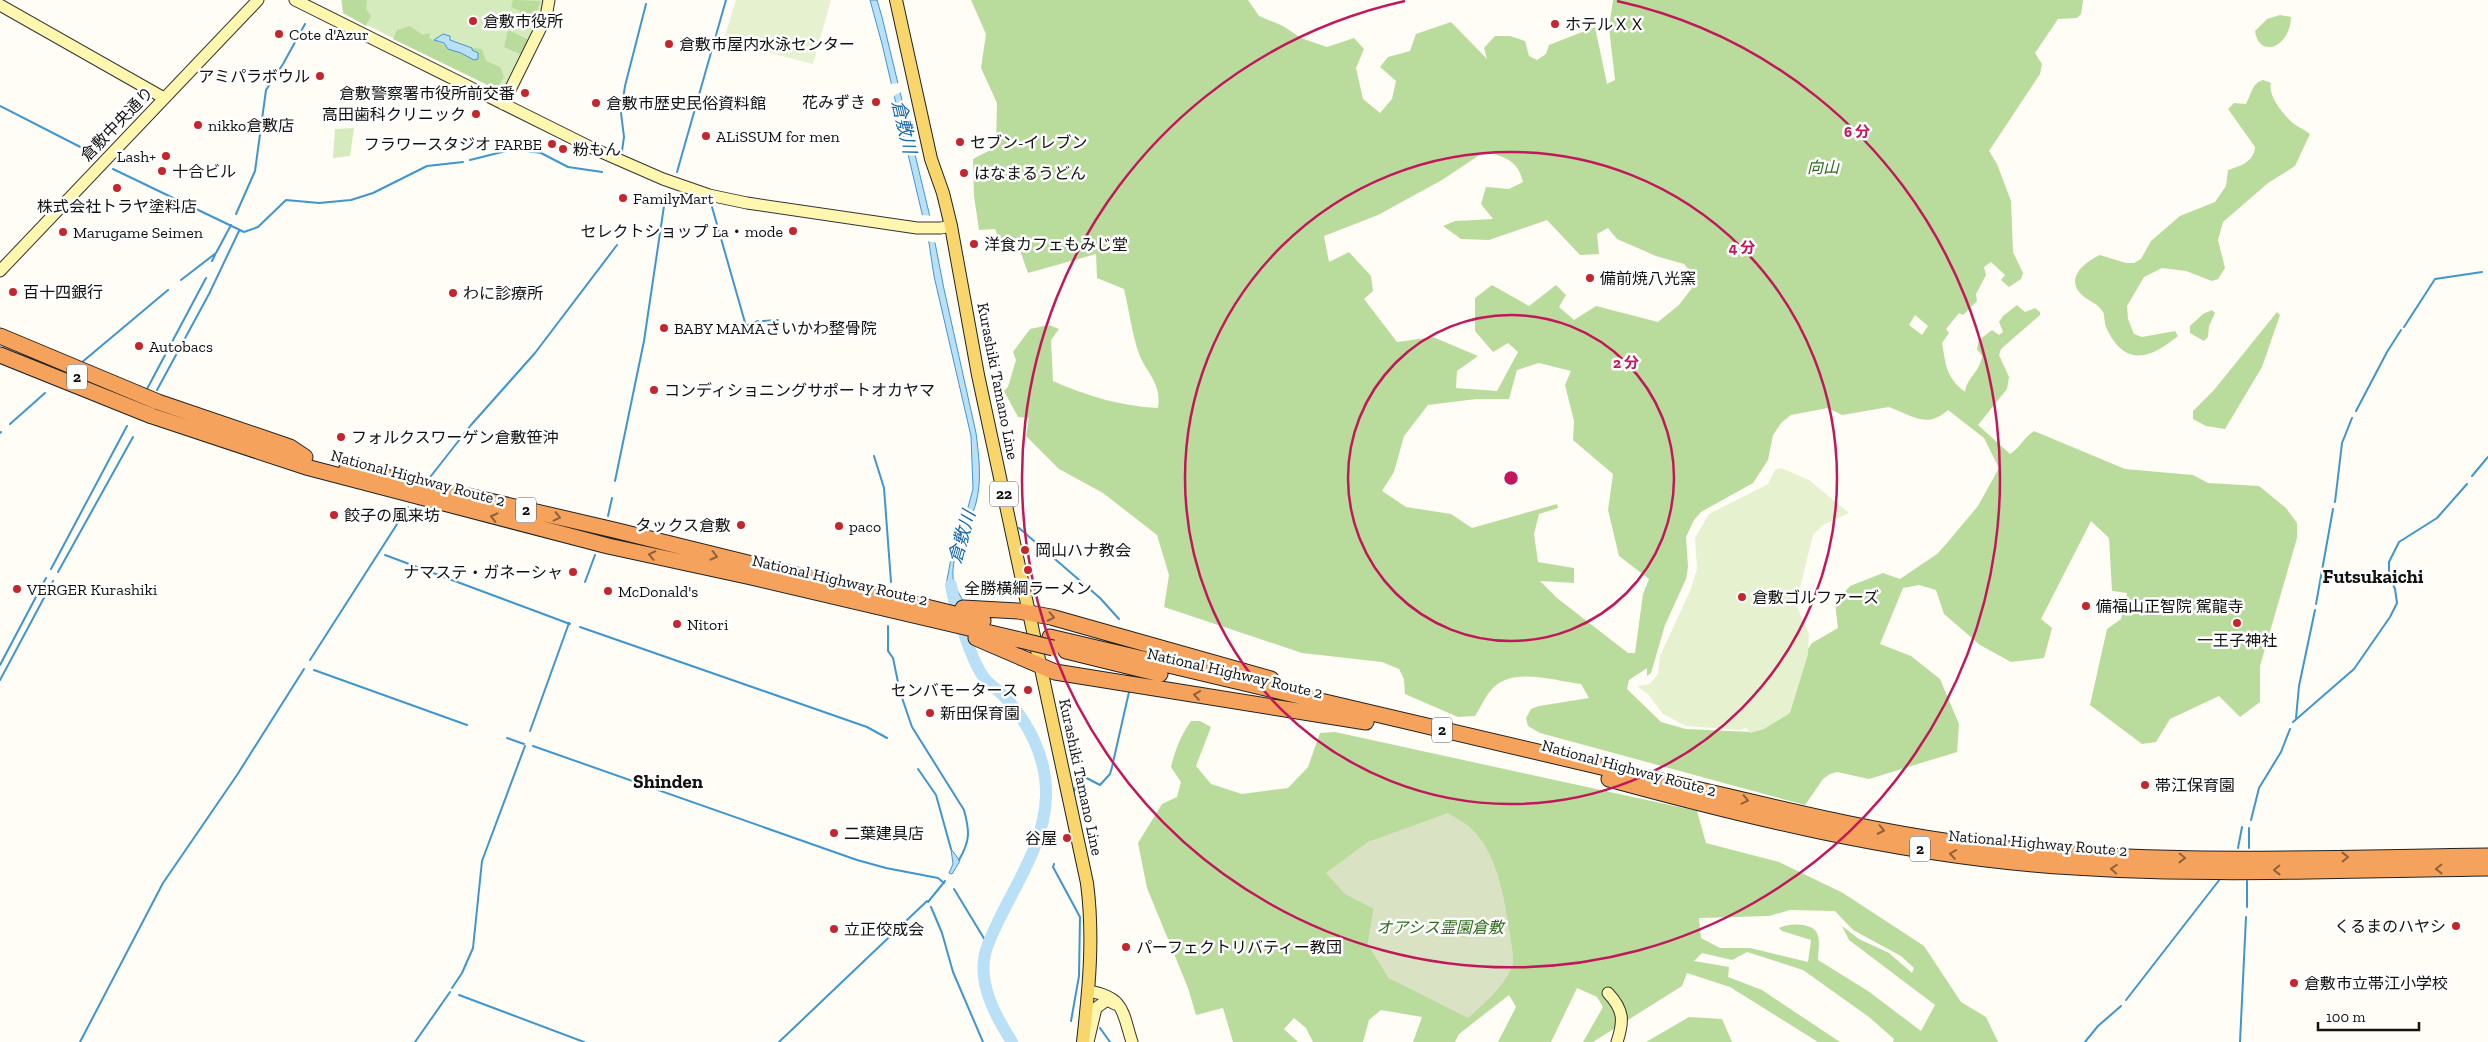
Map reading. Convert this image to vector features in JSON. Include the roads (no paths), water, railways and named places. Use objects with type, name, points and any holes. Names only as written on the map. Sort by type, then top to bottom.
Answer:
[{"type":"highway","points":[[0,336],[158,402],[290,447],[305,457]]},
{"type":"highway","name":"National Highway Route 2","points":[[0,344],[154,412],[305,457],[749,570]]},
{"type":"highway","name":"National Highway Route 2","points":[[0,355],[154,412],[233,444],[379,487],[608,546],[749,570]]},
{"type":"highway","points":[[0,362],[108,408],[228,452],[366,489],[379,487]]},
{"type":"highway","name":"2","points":[[749,570],[772,565],[972,624],[1042,667],[1137,686],[1371,718]]},
{"type":"highway","name":"2","points":[[749,570],[772,588],[793,595],[952,618],[972,624],[1030,613],[1130,638],[1266,678],[1371,718]]},
{"type":"highway","name":"National Highway Route 2","points":[[972,624],[1371,718],[1602,777],[1736,814],[1882,843],[1979,858],[2120,870],[2488,868]]},
{"type":"highway","name":"National Highway Route 2","points":[[1371,718],[1834,820],[1979,846],[2072,855],[2127,857],[2488,856]]},
{"type":"main road","name":"Kurashiki Tamano Line","points":[[896,0],[930,159],[943,193],[946,227],[1087,883],[1092,941],[1083,1042]]},
{"type":"main road","name":"Kurashiki Tamano Line","points":[[1078,1042],[1087,1006]]},
{"type":"street","name":"倉敷中央通り","points":[[0,271],[258,0]]},
{"type":"street","points":[[295,0],[612,158],[663,179],[709,195],[778,209],[917,228],[946,227]]},
{"type":"street","points":[[502,104],[546,17],[549,0]]},
{"type":"street","points":[[0,4],[164,98]]},
{"type":"street","points":[[1089,991],[1114,998],[1120,1008],[1132,1042]]},
{"type":"street","points":[[1608,993],[1622,1011],[1623,1022],[1617,1042]]},
{"type":"street","points":[[1088,1042],[1096,1008],[1100,1003],[1106,1000],[1120,1008]]},
{"type":"water","points":[[870,0],[877,0],[882,17],[930,217],[976,433],[979,468],[978,494],[953,568],[953,578],[964,603],[949,599],[946,585],[953,548],[964,522],[973,489],[971,436],[934,276],[929,243]]},
{"type":"water","points":[[443,34],[450,36],[450,40],[472,48],[472,50],[478,53],[478,59],[474,60],[448,49],[444,43],[434,40]]},
{"type":"water","points":[[951,849],[960,861],[952,874],[949,873],[953,864]]},
{"type":"waterway","points":[[677,172],[726,0]]},
{"type":"waterway","points":[[622,151],[624,137],[621,113],[625,86],[646,4]]},
{"type":"waterway","points":[[236,214],[255,171],[266,90],[305,24]]},
{"type":"waterway","points":[[0,106],[94,154]]},
{"type":"waterway","points":[[513,149],[541,153],[568,167],[602,172]]},
{"type":"waterway","points":[[470,160],[506,151]]},
{"type":"waterway","points":[[113,169],[244,232],[258,227],[286,200],[319,203],[351,200],[373,193],[427,166],[463,162]]},
{"type":"waterway","points":[[615,481],[644,341],[664,206]]},
{"type":"waterway","points":[[712,207],[746,326],[758,321]]},
{"type":"waterway","points":[[181,280],[216,253],[231,225]]},
{"type":"waterway","points":[[157,390],[209,294],[239,231]]},
{"type":"waterway","points":[[431,476],[471,425],[535,353],[617,245]]},
{"type":"waterway","points":[[212,261],[215,255]]},
{"type":"waterway","points":[[2404,327],[2435,279],[2482,272]]},
{"type":"waterway","points":[[147,389],[206,278]]},
{"type":"waterway","points":[[81,363],[168,290]]},
{"type":"waterway","points":[[763,321],[778,320]]},
{"type":"waterway","points":[[2356,411],[2387,352],[2401,330]]},
{"type":"waterway","points":[[10,424],[45,393]]},
{"type":"waterway","points":[[2335,502],[2342,443],[2352,418]]},
{"type":"waterway","points":[[51,569],[127,426]]},
{"type":"waterway","points":[[58,572],[133,437]]},
{"type":"waterway","points":[[874,456],[884,488],[891,582]]},
{"type":"waterway","points":[[2472,476],[2488,457]]},
{"type":"waterway","points":[[2293,722],[2354,669],[2390,617],[2397,603],[2395,589],[2389,575],[2389,562],[2399,542],[2437,518],[2467,484]]},
{"type":"waterway","points":[[608,516],[612,498]]},
{"type":"waterway","points":[[310,660],[408,507]]},
{"type":"waterway","points":[[2316,604],[2333,509]]},
{"type":"waterway","points":[[1019,528],[1100,598],[1119,619]]},
{"type":"waterway","points":[[385,555],[570,624]]},
{"type":"waterway","points":[[585,582],[595,555]]},
{"type":"waterway","points":[[0,665],[46,578]]},
{"type":"waterway","points":[[0,680],[53,581]]},
{"type":"waterway","name":"倉敷川","points":[[951,585],[960,620],[975,662],[986,680],[1003,695],[1021,717],[1035,742],[1046,782],[1044,813],[1035,847],[990,940],[983,966],[986,989],[990,1000],[1012,1042]]},
{"type":"waterway","points":[[2296,718],[2299,686],[2315,610]]},
{"type":"waterway","points":[[530,731],[569,623]]},
{"type":"waterway","points":[[888,626],[888,651],[893,658],[900,692],[912,727],[964,810],[968,836],[959,860]]},
{"type":"waterway","points":[[580,627],[867,727],[887,738]]},
{"type":"waterway","points":[[80,1042],[163,883],[237,775],[304,669]]},
{"type":"waterway","points":[[314,670],[467,725]]},
{"type":"waterway","points":[[1074,791],[1081,775],[1100,785],[1110,774],[1129,692]]},
{"type":"waterway","points":[[2251,820],[2259,788],[2281,752],[2290,729]]},
{"type":"waterway","points":[[507,738],[524,744]]},
{"type":"waterway","points":[[452,988],[462,973],[473,948],[482,861],[525,746]]},
{"type":"waterway","points":[[533,746],[857,860],[886,868],[938,878],[944,883]]},
{"type":"waterway","points":[[918,769],[936,795],[951,849]]},
{"type":"waterway","points":[[2238,848],[2242,827]]},
{"type":"waterway","points":[[2249,828],[2249,848]]},
{"type":"waterway","points":[[1054,864],[1053,867],[1080,917],[1079,976],[1071,1021]]},
{"type":"waterway","points":[[2126,1000],[2220,879]]},
{"type":"waterway","points":[[928,902],[945,881]]},
{"type":"waterway","points":[[2247,881],[2247,907]]},
{"type":"waterway","points":[[954,889],[988,945]]},
{"type":"waterway","points":[[779,1042],[927,901]]},
{"type":"waterway","points":[[931,907],[942,933],[953,972],[983,1042]]},
{"type":"waterway","points":[[2240,1042],[2246,917]]},
{"type":"waterway","points":[[415,1042],[450,992]]},
{"type":"waterway","points":[[459,995],[584,1042]]},
{"type":"waterway","points":[[2085,1042],[2098,1026],[2121,1006]]},
{"type":"waterway","points":[[1100,1028],[1110,1042]]},
{"type":"place","name":"倉敷市役所","points":[[473,21]]},
{"type":"place","name":"ホテルＸＸ","points":[[1555,24]]},
{"type":"place","name":"Cote d'Azur","points":[[279,34]]},
{"type":"place","name":"倉敷市屋内水泳センター","points":[[669,44]]},
{"type":"place","name":"アミパラボウル","points":[[320,76]]},
{"type":"place","name":"倉敷警察署市役所前交番","points":[[525,93]]},
{"type":"place","name":"花みずき","points":[[876,102]]},
{"type":"place","name":"倉敷市歴史民俗資料館","points":[[596,103]]},
{"type":"place","name":"高田歯科クリニック","points":[[476,114]]},
{"type":"place","name":"nikko倉敷店","points":[[198,125]]},
{"type":"place","name":"ALiSSUM for men","points":[[706,136]]},
{"type":"place","name":"セブン-イレブン","points":[[960,142]]},
{"type":"place","name":"フラワースタジオ FARBE","points":[[552,144]]},
{"type":"place","name":"粉もん","points":[[563,149]]},
{"type":"place","name":"Lash+","points":[[166,156]]},
{"type":"place","name":"十合ビル","points":[[162,171]]},
{"type":"place","name":"はなまるうどん","points":[[964,173]]},
{"type":"place","name":"株式会社トラヤ塗料店","points":[[117,188]]},
{"type":"place","name":"FamilyMart","points":[[623,198]]},
{"type":"place","name":"セレクトショップ La・mode","points":[[793,231]]},
{"type":"place","name":"Marugame Seimen","points":[[63,232]]},
{"type":"place","name":"洋食カフェもみじ堂","points":[[974,244]]},
{"type":"place","name":"備前焼八光窯","points":[[1590,278]]},
{"type":"place","name":"百十四銀行","points":[[13,292]]},
{"type":"place","name":"わに診療所","points":[[453,293]]},
{"type":"place","name":"BABY MAMAさいかわ整骨院","points":[[664,328]]},
{"type":"place","name":"Autobacs","points":[[139,346]]},
{"type":"place","name":"コンディショニングサポートオカヤマ","points":[[654,390]]},
{"type":"place","name":"フォルクスワーゲン倉敷笹沖","points":[[341,437]]},
{"type":"place","name":"餃子の風来坊","points":[[334,515]]},
{"type":"place","name":"タックス倉敷","points":[[741,525]]},
{"type":"place","name":"paco","points":[[839,526]]},
{"type":"place","name":"岡山ハナ教会","points":[[1025,550]]},
{"type":"place","name":"全勝横綱ラーメン","points":[[1028,570]]},
{"type":"place","name":"ナマステ・ガネーシャ","points":[[573,572]]},
{"type":"place","name":"VERGER Kurashiki","points":[[17,589]]},
{"type":"place","name":"McDonald's","points":[[608,591]]},
{"type":"place","name":"倉敷ゴルファーズ","points":[[1742,597]]},
{"type":"place","name":"備福山正智院 駕龍寺","points":[[2086,606]]},
{"type":"place","name":"一王子神社","points":[[2237,623]]},
{"type":"place","name":"Nitori","points":[[677,624]]},
{"type":"place","name":"センバモータース","points":[[1028,690]]},
{"type":"place","name":"新田保育園","points":[[930,713]]},
{"type":"place","name":"帯江保育園","points":[[2145,785]]},
{"type":"place","name":"二葉建具店","points":[[834,833]]},
{"type":"place","name":"谷屋","points":[[1067,838]]},
{"type":"place","name":"くるまのハヤシ","points":[[2456,926]]},
{"type":"place","name":"立正佼成会","points":[[834,929]]},
{"type":"place","name":"パーフェクトリバティー教団","points":[[1126,947]]},
{"type":"place","name":"倉敷市立帯江小学校","points":[[2294,983]]},
{"type":"district","name":"Futsukaichi","points":[[2373,576]]},
{"type":"district","name":"Shinden","points":[[668,781]]},
{"type":"park label","name":"向山","points":[[1823,167]]},
{"type":"park label","name":"オアシス霊園倉敷","points":[[1440,927]]}]
